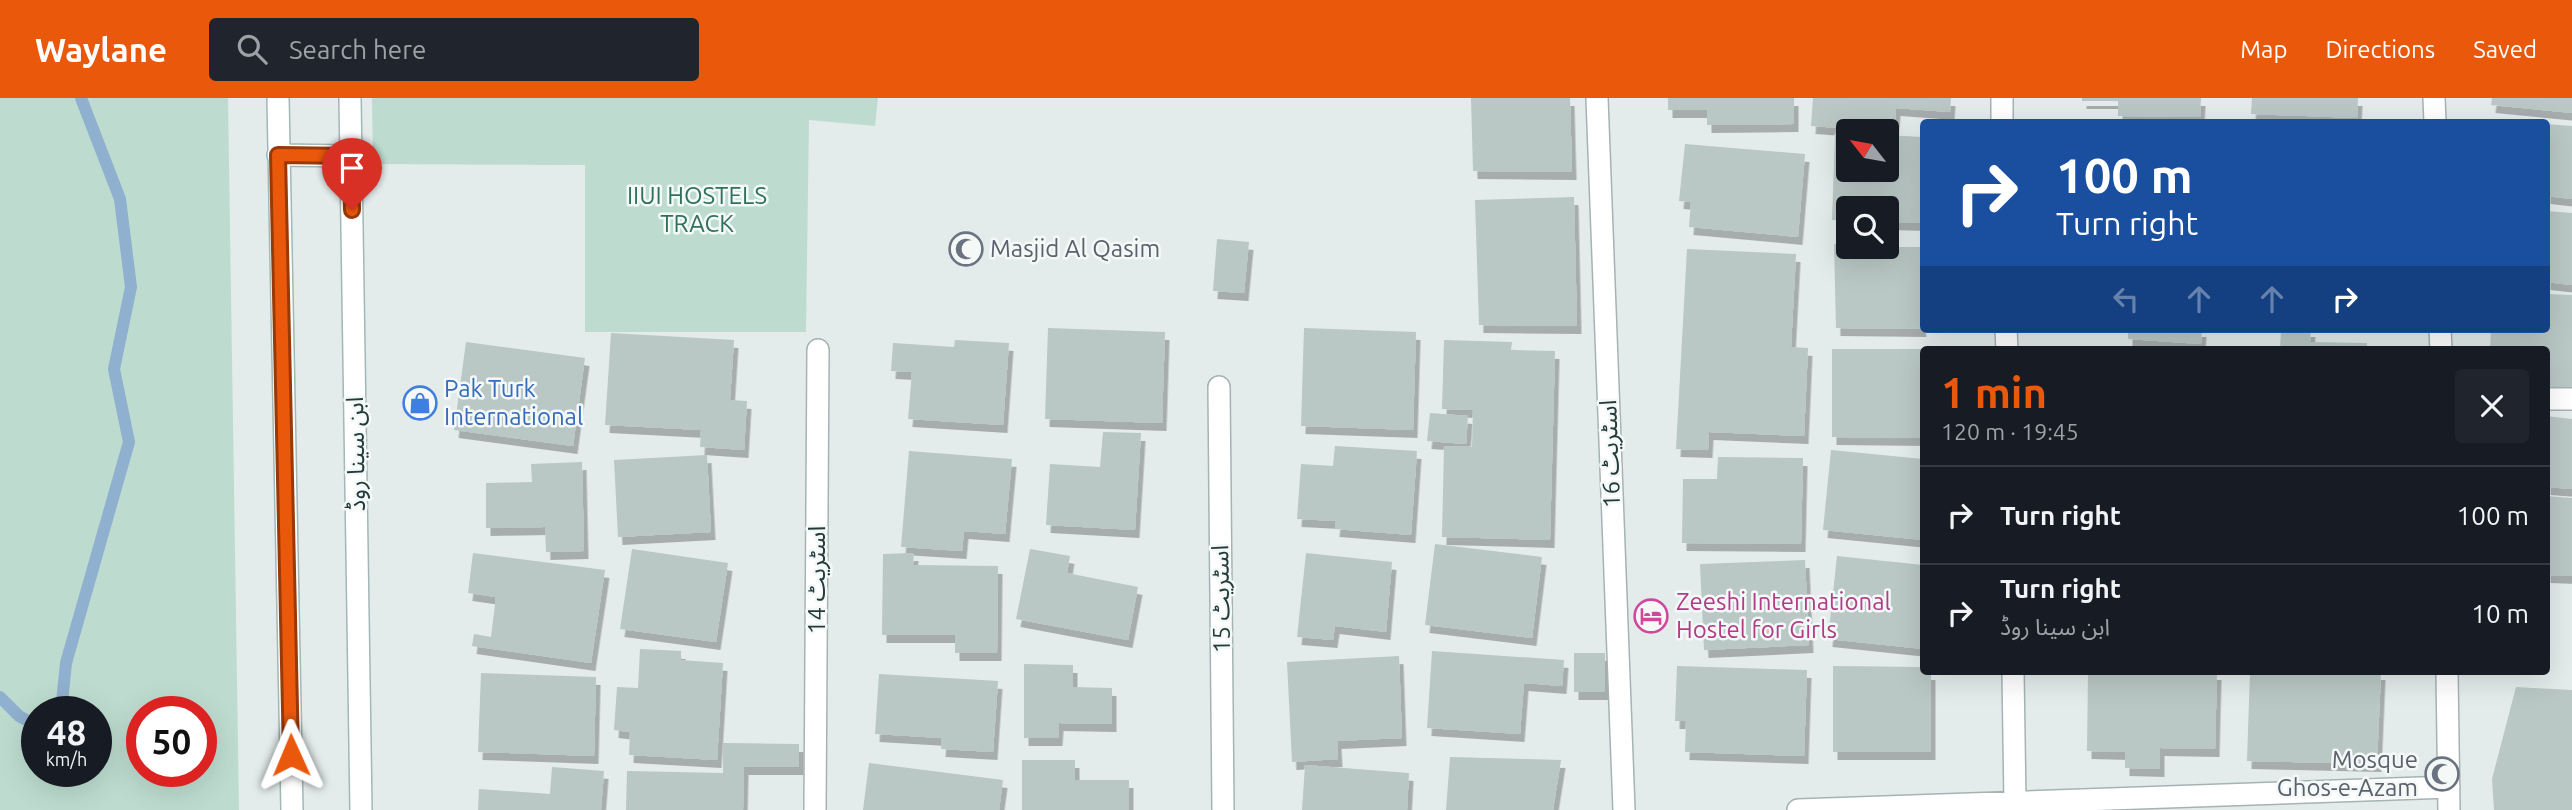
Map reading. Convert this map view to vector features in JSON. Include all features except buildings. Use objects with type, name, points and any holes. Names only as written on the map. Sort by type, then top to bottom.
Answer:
[{"type":"street","points":[[278,98],[292,810]]},
{"type":"street","name":"ابن سینا روڈ","points":[[350,98],[361,810]]},
{"type":"street","name":"اسٹریٹ 16","points":[[1597,98],[1624,810]]},
{"type":"street","points":[[2002,98],[2002,119]]},
{"type":"street","points":[[2434,98],[2435,119]]},
{"type":"street","points":[[278,155],[351,156]]},
{"type":"street","name":"اسٹریٹ 14","points":[[815,810],[818,350]]},
{"type":"street","name":"اسٹریٹ 15","points":[[1219,387],[1223,810]]},
{"type":"street","points":[[2550,399],[2572,399]]},
{"type":"street","points":[[2013,675],[2015,802]]},
{"type":"street","points":[[2447,675],[2449,810]]},
{"type":"street","points":[[1798,810],[2449,787]]},
{"type":"green space","points":[[0,98],[228,98],[239,810],[0,810]]},
{"type":"green space","name":"IIUI HOSTELS TRACK","points":[[372,98],[878,98],[875,126],[809,120],[806,332],[585,332],[585,165],[373,164]]},
{"type":"waterway","points":[[63,696],[66,663],[129,442],[114,369],[131,287],[120,199],[81,98]]},
{"type":"waterway","points":[[0,697],[21,717]]},
{"type":"place","name":"Masjid Al Qasim","points":[[966,249]]},
{"type":"place","name":"Pak Turk International","points":[[420,403]]},
{"type":"place","name":"Zeeshi International Hostel for Girls","points":[[1651,616]]},
{"type":"place","name":"Mosque Ghos-e-Azam","points":[[2442,774]]},
{"type":"route","points":[[291,755],[278,155],[351,156],[352,210]]}]
